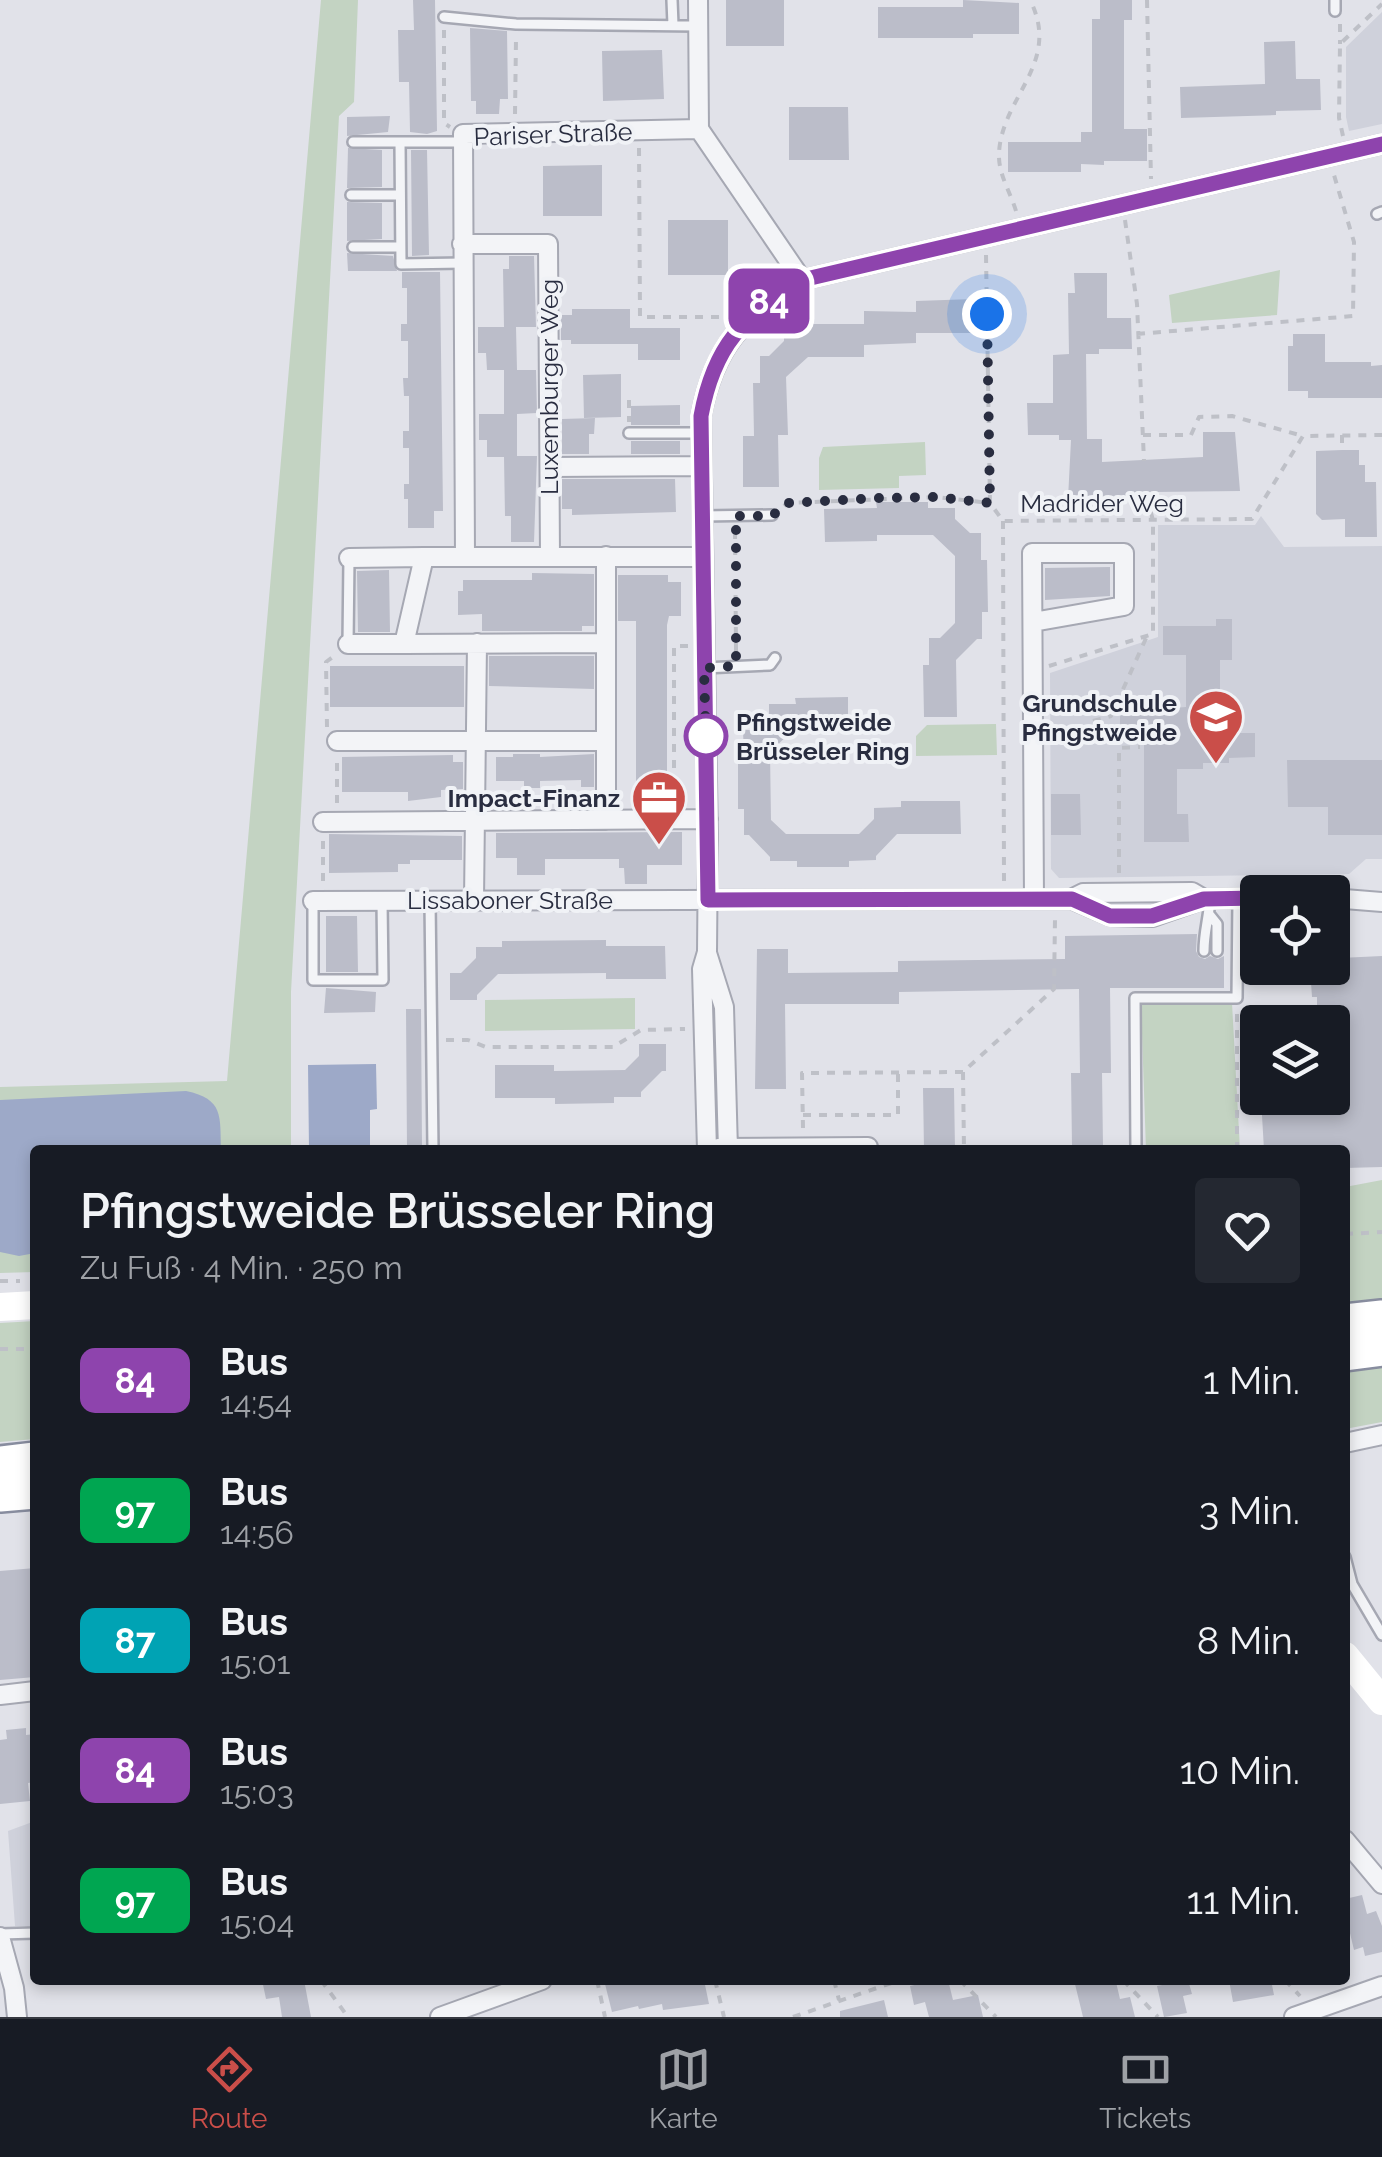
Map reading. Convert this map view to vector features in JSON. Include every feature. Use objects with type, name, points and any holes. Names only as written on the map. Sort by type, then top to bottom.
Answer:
[{"type":"highway","points":[[1350,1321],[1382,1318]]},
{"type":"highway","points":[[1350,1351],[1382,1348]]},
{"type":"highway","points":[[0,1464],[30,1461]]},
{"type":"highway","points":[[0,1494],[30,1491]]},
{"type":"street","points":[[698,0],[699,129],[802,280]]},
{"type":"street","name":"Pariser Straße","points":[[465,556],[463,138],[515,132],[699,129]]},
{"type":"street","points":[[707,1145],[702,969],[707,952],[708,820],[700,433],[706,387],[734,331],[764,304],[802,280],[1382,144]]},
{"type":"street","name":"Luxemburger Weg","points":[[462,254],[548,244],[550,556]]},
{"type":"street","points":[[550,468],[700,466]]},
{"type":"street","points":[[1033,622],[1124,606],[1124,553],[1032,553],[1034,899]]},
{"type":"street","points":[[606,556],[606,820]]},
{"type":"street","points":[[404,644],[424,557]]},
{"type":"street","points":[[348,558],[703,558]]},
{"type":"street","points":[[474,900],[476,643]]},
{"type":"street","points":[[348,644],[605,643]]},
{"type":"street","points":[[337,741],[605,741]]},
{"type":"street","points":[[330,822],[708,820]]},
{"type":"street","points":[[1360,898],[1382,886]]},
{"type":"street","points":[[1063,899],[1083,893],[1192,892],[1208,904]]},
{"type":"street","points":[[1063,899],[1110,916],[1152,916],[1238,898]]},
{"type":"street","points":[[1350,898],[1382,902]]},
{"type":"street","name":"Lissaboner Straße","points":[[318,902],[1063,899]]},
{"type":"street","points":[[707,952],[724,1007],[728,1145]]},
{"type":"street","points":[[0,1307],[30,1306]]},
{"type":"street","points":[[1350,1442],[1382,1435]]},
{"type":"street","points":[[1350,1661],[1378,1688]]},
{"type":"street","points":[[0,1695],[30,1692]]},
{"type":"street","points":[[1350,1846],[1382,1884]]},
{"type":"street","points":[[0,1936],[6,1981],[17,2017]]},
{"type":"street","points":[[440,2017],[528,1985]]},
{"type":"street","points":[[1294,2017],[1382,1986]]},
{"type":"lane","points":[[672,0],[673,25]]},
{"type":"lane","points":[[444,17],[516,24],[698,26]]},
{"type":"lane","points":[[353,142],[463,138]]},
{"type":"lane","points":[[400,142],[401,264],[462,254]]},
{"type":"lane","points":[[351,195],[400,195]]},
{"type":"lane","points":[[353,247],[400,247]]},
{"type":"lane","points":[[629,433],[700,433]]},
{"type":"lane","points":[[703,516],[772,516]]},
{"type":"lane","points":[[348,558],[348,644]]},
{"type":"lane","points":[[704,668],[770,665],[775,658]]},
{"type":"lane","points":[[1136,1145],[1135,998],[1238,998],[1238,898]]},
{"type":"lane","points":[[430,901],[434,1145]]},
{"type":"lane","points":[[318,902],[313,980],[383,980],[382,902]]},
{"type":"lane","points":[[1208,904],[1216,924],[1216,951]]},
{"type":"lane","points":[[1204,951],[1208,904]]},
{"type":"lane","points":[[1350,1576],[1382,1635]]},
{"type":"lane","points":[[0,1936],[30,1934]]},
{"type":"path","points":[[1021,230],[999,171],[999,152],[1002,134],[1032,75],[1040,39],[1038,16],[1030,0]]},
{"type":"path","points":[[1147,0],[1152,198]]},
{"type":"path","points":[[1340,44],[1382,4]]},
{"type":"path","points":[[1137,334],[1353,316],[1354,242],[1337,154],[1340,19],[1335,6]]},
{"type":"path","points":[[444,17],[444,123],[463,138]]},
{"type":"path","points":[[515,132],[516,24]]},
{"type":"path","points":[[639,130],[640,317],[720,317],[734,331]]},
{"type":"path","points":[[1122,206],[1137,304],[1144,461]]},
{"type":"path","name":"Madrider Weg","points":[[986,238],[990,503],[1003,521],[1252,519],[1303,436]]},
{"type":"path","points":[[1143,435],[1191,435],[1199,418],[1232,416],[1303,436],[1382,435]]},
{"type":"path","points":[[1342,436],[1342,450]]},
{"type":"path","points":[[772,516],[787,503],[936,497],[990,503]]},
{"type":"path","points":[[736,516],[736,666]]},
{"type":"path","points":[[1003,521],[1004,899]]},
{"type":"path","points":[[1093,722],[1111,716],[1147,636]]},
{"type":"path","points":[[318,902],[337,741],[326,731],[326,662],[348,644]]},
{"type":"path","points":[[674,820],[674,646],[704,646]]},
{"type":"path","points":[[1120,893],[1119,748],[1140,748]]},
{"type":"path","points":[[804,1145],[802,1073],[963,1072],[1054,989],[1063,899]]},
{"type":"path","points":[[1237,1145],[1238,998]]},
{"type":"path","points":[[431,1041],[468,1040],[486,1047],[613,1047],[641,1030],[705,1029]]},
{"type":"path","points":[[802,1116],[898,1115],[898,1072]]},
{"type":"path","points":[[963,1072],[964,1145]]},
{"type":"path","points":[[1350,1234],[1382,1232]]},
{"type":"path","points":[[0,1281],[30,1280]]},
{"type":"path","points":[[0,1350],[30,1349]]},
{"type":"path","points":[[325,1985],[348,2017]]},
{"type":"path","points":[[599,1985],[605,2017]]},
{"type":"path","points":[[716,1985],[724,2017]]},
{"type":"path","points":[[835,1985],[839,2000]]},
{"type":"path","points":[[794,2017],[885,1985]]},
{"type":"path","points":[[965,1985],[996,2017]]},
{"type":"path","points":[[1128,1985],[1158,2017]]},
{"type":"path","points":[[818,2008],[826,2017]]},
{"type":"shaded area","points":[[1382,12],[1382,124],[1349,131],[1346,47]]},
{"type":"shaded area","name":"Grundschule Pfingstweide","points":[[1261,516],[1284,547],[1382,546],[1382,859],[1366,859],[1349,874],[1059,878],[1051,869],[1050,673],[1158,637],[1158,525],[1255,525]]},
{"type":"shaded area","points":[[30,1823],[30,1926],[15,1926],[8,1831]]},
{"type":"green space","points":[[321,0],[358,0],[354,102],[339,116],[291,992],[291,1145],[30,1145],[30,1272],[0,1273],[0,1087],[227,1081]]},
{"type":"green space","points":[[1280,270],[1277,315],[1172,323],[1169,295]]},
{"type":"green space","points":[[925,442],[926,475],[899,476],[899,488],[819,490],[823,447]]},
{"type":"green space","points":[[996,724],[997,755],[916,756],[916,736],[927,725]]},
{"type":"green space","points":[[635,998],[635,1029],[485,1031],[485,1000]]},
{"type":"green space","points":[[1232,1003],[1240,1145],[1146,1145],[1141,1004]]},
{"type":"green space","points":[[1382,1180],[1382,1302],[1350,1306],[1350,1186]]},
{"type":"green space","points":[[30,1321],[30,1439],[0,1442],[0,1323]]},
{"type":"green space","points":[[1382,1366],[1382,1422],[1350,1428],[1350,1369]]},
{"type":"water","points":[[376,1064],[377,1109],[370,1110],[370,1145],[309,1145],[308,1065]]},
{"type":"water","points":[[186,1091],[214,1104],[220,1118],[221,1145],[30,1145],[30,1254],[19,1256],[0,1252],[0,1100]]},
{"type":"building","points":[[413,0],[435,0],[437,131],[427,134],[410,132],[409,82],[399,82],[398,30],[414,30]]},
{"type":"building","points":[[726,0],[784,0],[784,46],[726,46]]},
{"type":"building","points":[[963,0],[1019,3],[1019,34],[878,38],[878,7],[963,7]]},
{"type":"building","points":[[1100,0],[1132,0],[1132,20],[1124,20],[1124,129],[1147,129],[1147,161],[1081,164],[1081,172],[1008,172],[1008,142],[1081,142],[1081,132],[1092,132],[1092,19],[1100,19]]},
{"type":"building","points":[[470,28],[507,31],[508,99],[500,99],[499,114],[476,114],[476,101],[471,101]]},
{"type":"building","points":[[1295,41],[1296,79],[1320,79],[1321,110],[1181,118],[1180,87],[1265,84],[1264,42]]},
{"type":"building","points":[[662,50],[664,99],[603,101],[602,51]]},
{"type":"building","points":[[789,107],[848,107],[849,160],[789,160]]},
{"type":"building","points":[[390,116],[388,132],[347,136],[347,117]]},
{"type":"building","points":[[348,148],[382,150],[382,187],[347,188]]},
{"type":"building","points":[[411,150],[427,150],[429,255],[412,256]]},
{"type":"building","points":[[602,165],[602,216],[543,216],[543,166]]},
{"type":"building","points":[[347,202],[382,203],[382,239],[347,241]]},
{"type":"building","points":[[668,220],[728,220],[728,275],[668,275]]},
{"type":"building","points":[[347,253],[393,256],[397,271],[348,271]]},
{"type":"building","points":[[509,256],[534,256],[536,327],[516,327],[517,370],[487,370],[486,353],[478,353],[478,327],[504,327],[503,269],[509,269]]},
{"type":"building","points":[[402,272],[440,272],[443,511],[434,511],[434,528],[408,528],[408,499],[404,499],[404,484],[409,484],[409,448],[403,448],[403,431],[409,431],[409,396],[404,396],[408,341],[401,341],[401,324],[407,324],[407,288],[402,288]]},
{"type":"building","points":[[1074,273],[1107,273],[1107,318],[1131,318],[1132,349],[1099,349],[1099,354],[1086,354],[1087,439],[1102,439],[1102,462],[1203,457],[1203,432],[1235,432],[1240,491],[1126,493],[1126,498],[1068,499],[1071,440],[1059,440],[1059,435],[1028,435],[1027,403],[1053,403],[1053,355],[1069,354],[1068,293],[1075,293]]},
{"type":"building","points":[[974,299],[974,333],[916,333],[916,343],[864,345],[864,357],[808,357],[786,377],[788,435],[778,435],[779,487],[743,487],[743,436],[754,436],[753,383],[760,383],[760,356],[769,356],[784,341],[784,330],[811,330],[811,324],[864,324],[864,311],[916,312],[916,301]]},
{"type":"building","points":[[572,309],[630,309],[630,328],[680,328],[680,360],[638,360],[638,344],[571,344],[571,340],[561,340],[561,315],[572,315]]},
{"type":"building","points":[[1293,334],[1325,334],[1325,362],[1382,365],[1382,398],[1308,398],[1308,391],[1288,391],[1288,346],[1293,346]]},
{"type":"building","points":[[504,370],[536,370],[537,413],[517,414],[517,456],[537,456],[534,542],[511,542],[511,516],[505,516],[504,457],[487,457],[487,440],[479,440],[479,414],[504,414]]},
{"type":"building","points":[[621,374],[621,417],[584,418],[583,375]]},
{"type":"building","points":[[680,405],[680,425],[631,425],[631,406]]},
{"type":"building","points":[[595,418],[594,434],[589,434],[589,454],[562,454],[562,419]]},
{"type":"building","points":[[631,441],[680,441],[680,454],[631,454]]},
{"type":"building","points":[[1359,450],[1359,465],[1365,465],[1365,482],[1376,482],[1377,537],[1345,537],[1345,519],[1322,520],[1316,514],[1316,451]]},
{"type":"building","points":[[562,479],[675,479],[676,512],[572,515],[572,509],[562,509]]},
{"type":"building","points":[[876,502],[928,502],[928,508],[955,508],[955,519],[970,533],[981,533],[981,560],[987,560],[988,612],[982,612],[982,639],[977,639],[956,660],[957,717],[924,717],[923,665],[929,665],[929,638],[940,638],[955,623],[955,556],[933,535],[877,535],[877,541],[825,542],[824,509],[877,508]]},
{"type":"building","points":[[1110,567],[1110,596],[1045,600],[1045,568]]},
{"type":"building","points":[[389,570],[390,632],[358,632],[357,571]]},
{"type":"building","points":[[532,573],[594,574],[594,626],[582,626],[582,631],[482,631],[482,614],[458,615],[458,591],[463,591],[463,580],[532,580]]},
{"type":"building","points":[[618,575],[668,575],[668,582],[681,582],[681,616],[669,616],[667,625],[667,787],[636,787],[636,621],[618,621]]},
{"type":"building","name":"Grundschule Pfingstweide","points":[[1216,619],[1232,619],[1232,660],[1220,660],[1220,733],[1255,733],[1255,757],[1203,763],[1203,769],[1177,769],[1177,814],[1188,814],[1189,842],[1144,842],[1144,741],[1120,742],[1120,712],[1175,712],[1174,708],[1186,707],[1186,655],[1163,655],[1163,626],[1216,626]]},
{"type":"building","points":[[489,656],[594,656],[594,689],[489,686]]},
{"type":"building","points":[[330,666],[464,666],[464,707],[330,707]]},
{"type":"building","points":[[848,697],[848,731],[792,731],[770,752],[771,820],[786,834],[859,834],[874,819],[874,808],[901,807],[901,801],[960,801],[961,834],[897,834],[876,860],[849,861],[849,867],[797,867],[797,861],[770,861],[749,835],[744,835],[744,809],[738,809],[738,757],[744,757],[743,730],[754,730],[769,715],[769,704],[796,704],[795,698]]},
{"type":"building","points":[[594,754],[594,787],[581,787],[581,780],[540,781],[540,788],[524,788],[524,781],[496,781],[496,757]]},
{"type":"building","points":[[453,755],[453,762],[463,762],[463,789],[441,790],[441,797],[408,801],[408,792],[342,792],[342,757]]},
{"type":"building","points":[[1287,760],[1382,760],[1382,835],[1328,835],[1328,807],[1288,807]]},
{"type":"building","points":[[1051,794],[1080,794],[1081,835],[1051,835]]},
{"type":"building","points":[[682,832],[682,865],[647,865],[647,884],[625,884],[619,859],[545,859],[545,875],[517,875],[517,858],[496,858],[496,833]]},
{"type":"building","points":[[329,834],[462,836],[462,860],[410,860],[410,864],[398,864],[398,872],[329,873]]},
{"type":"building","points":[[326,916],[357,916],[358,972],[326,972]]},
{"type":"building","points":[[1197,934],[1199,957],[1224,956],[1224,988],[1110,988],[1111,1073],[1102,1073],[1103,1145],[1072,1145],[1071,1073],[1080,1073],[1079,989],[899,992],[899,1004],[785,1004],[786,1089],[755,1089],[757,949],[788,949],[788,973],[898,972],[898,961],[1065,959],[1065,936]]},
{"type":"building","points":[[606,940],[606,946],[665,946],[666,979],[606,979],[606,973],[498,974],[477,995],[477,1000],[450,1000],[450,973],[461,973],[476,958],[476,947],[502,947],[502,941]]},
{"type":"building","points":[[1382,956],[1382,1167],[1350,1168],[1350,1145],[1264,1145],[1262,1115],[1350,1115],[1350,1005],[1317,1005],[1317,997],[1312,997],[1311,985],[1350,985],[1350,958]]},
{"type":"building","points":[[326,988],[376,992],[375,1012],[324,1013]]},
{"type":"building","points":[[406,1009],[421,1009],[422,1145],[407,1145]]},
{"type":"building","points":[[639,1044],[666,1044],[666,1071],[641,1092],[641,1097],[614,1097],[614,1103],[555,1104],[555,1098],[495,1098],[495,1065],[554,1065],[554,1071],[625,1070],[639,1056]]},
{"type":"building","points":[[923,1088],[954,1088],[955,1145],[924,1145]]},
{"type":"building","points":[[30,1568],[30,1677],[0,1680],[0,1571]]},
{"type":"building","points":[[26,1728],[26,1735],[30,1735],[30,1801],[0,1804],[0,1740],[7,1739],[6,1730]]},
{"type":"building","points":[[1362,1895],[1367,1914],[1376,1911],[1382,1926],[1382,1952],[1365,1956],[1363,1947],[1354,1950],[1350,1898]]},
{"type":"building","points":[[263,1985],[305,1985],[311,2017],[282,2017],[279,1997],[266,1999]]},
{"type":"building","points":[[605,1985],[705,1985],[709,2004],[663,2010],[662,2004],[612,2012]]},
{"type":"building","points":[[949,1985],[953,2000],[978,1995],[983,2017],[929,2017],[925,2002],[914,2005],[910,1986]]},
{"type":"building","points":[[1075,1985],[1117,1985],[1120,1999],[1130,1997],[1135,2017],[1083,2017]]},
{"type":"building","points":[[1189,1985],[1192,1994],[1183,1996],[1187,2013],[1164,2017],[1157,1986]]},
{"type":"building","points":[[1230,1985],[1272,1985],[1274,1995],[1233,2002]]},
{"type":"building","points":[[884,2000],[888,2017],[840,2017],[840,2011]]},
{"type":"bus line","name":"84","points":[[1240,898],[1204,899],[1152,916],[1110,916],[1072,899],[708,900],[700,466],[706,387],[734,331],[764,304],[802,280],[1382,144]]},
{"type":"place","name":"Pfingstweide Brüsseler Ring","points":[[706,736]]},
{"type":"place","name":"Grundschule Pfingstweide","points":[[1216,766]]},
{"type":"place","name":"Impact-Finanz","points":[[659,847]]},
{"type":"route","points":[[706,736],[706,744],[704,668],[736,666],[736,516],[772,516],[787,503],[880,498],[936,497],[990,503],[987,314]]}]
